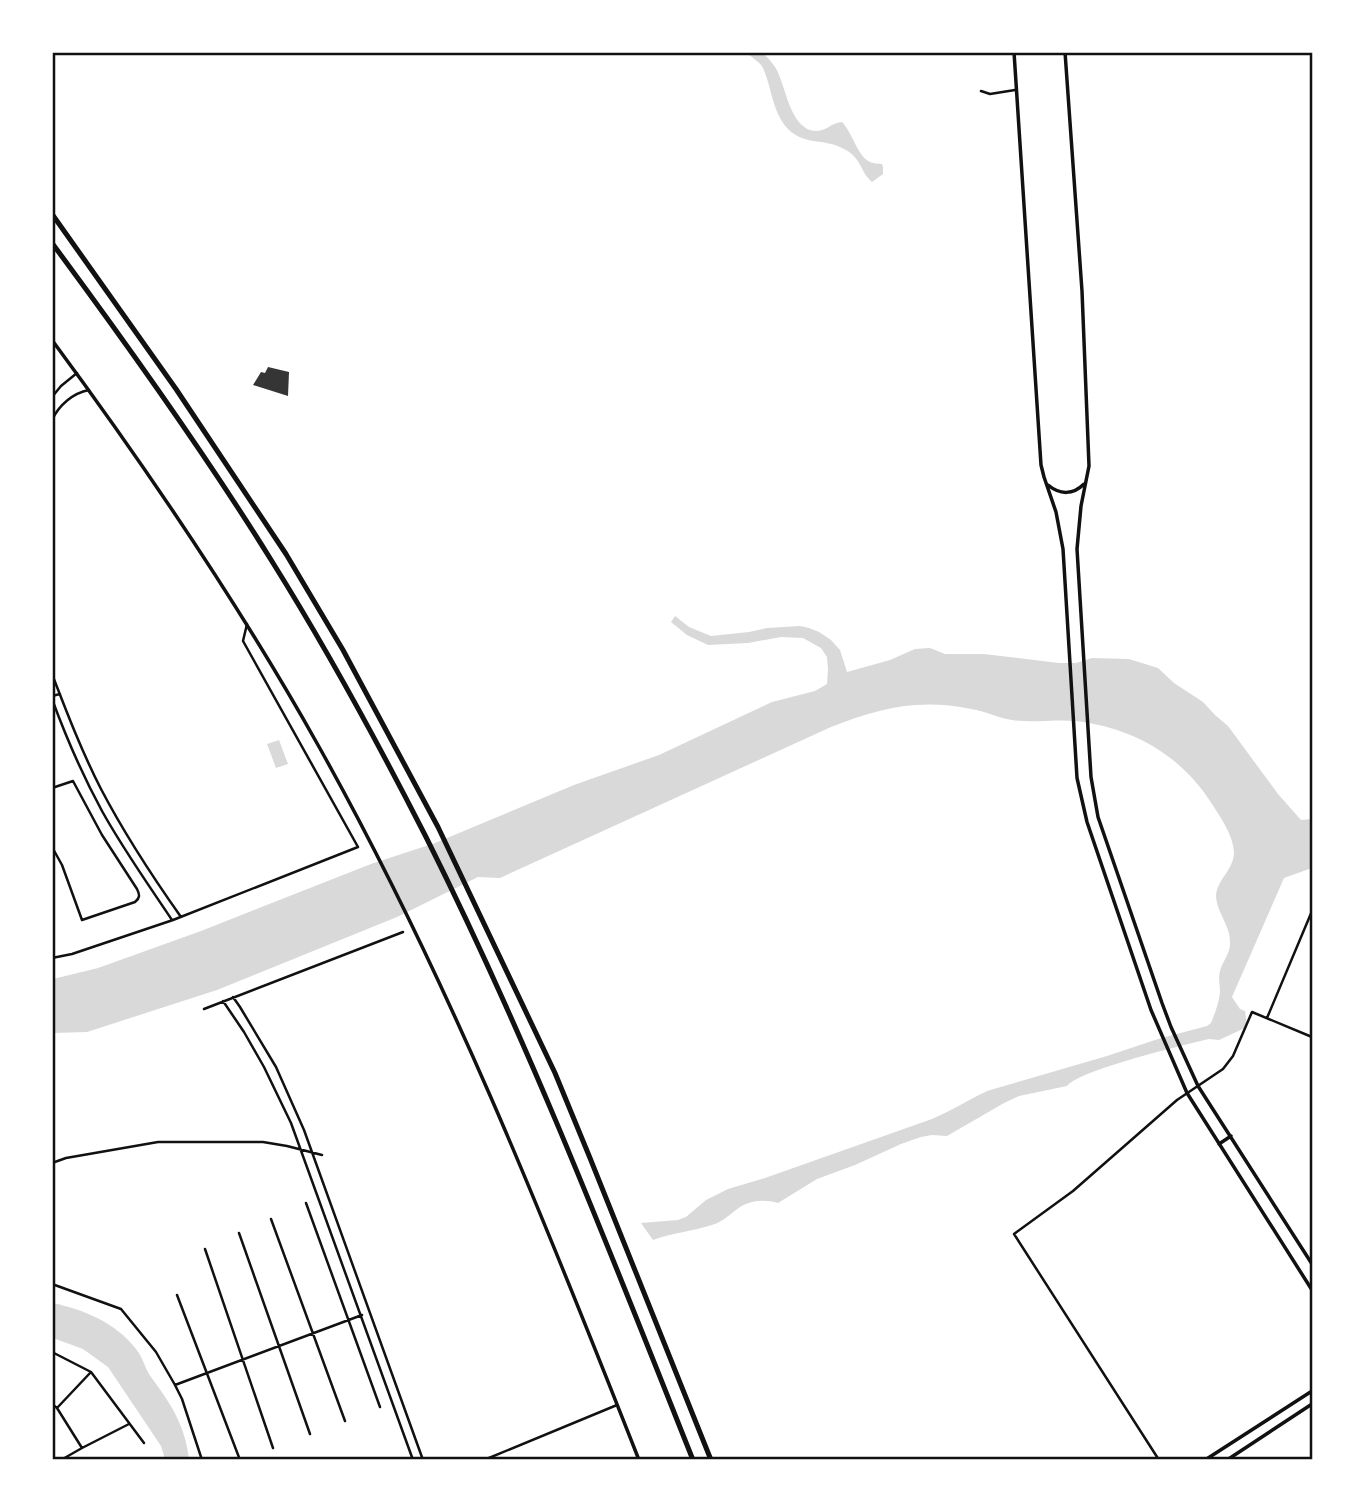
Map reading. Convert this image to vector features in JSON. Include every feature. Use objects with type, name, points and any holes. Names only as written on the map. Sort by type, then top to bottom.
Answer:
[{"type":"highway","points":[[52,214],[137,332],[286,554],[343,650],[438,827],[555,1073],[710,1460]]},
{"type":"highway","points":[[52,243],[125,342],[273,562],[330,659],[425,835],[539,1080],[693,1460]]},
{"type":"street","points":[[1014,52],[1041,465],[1062,536],[1077,778],[1087,822],[1151,1010],[1187,1093],[1312,1290]]},
{"type":"street","points":[[1065,52],[1082,290],[1089,466],[1077,535],[1079,595],[1091,776],[1098,817],[1171,1027],[1198,1086],[1312,1264]]},
{"type":"street","points":[[981,91],[990,94],[1016,89]]},
{"type":"street","points":[[52,340],[158,486],[247,624],[318,744],[399,899],[465,1035],[512,1144],[639,1460]]},
{"type":"street","points":[[52,397],[77,373]]},
{"type":"street","points":[[52,420],[74,395],[89,390]]},
{"type":"street","points":[[1045,481],[1055,490],[1067,493],[1079,488],[1087,479]]},
{"type":"street","points":[[52,958],[72,954],[173,920],[358,847],[243,641],[247,624]]},
{"type":"street","points":[[52,674],[100,788],[181,917]]},
{"type":"street","points":[[60,694],[52,697],[54,705],[102,810],[173,920]]},
{"type":"street","points":[[54,705],[63,702]]},
{"type":"street","points":[[52,788],[73,781],[102,835],[140,894],[139,898],[135,902],[82,920],[62,865],[52,847]]},
{"type":"street","points":[[1267,1018],[1312,911]]},
{"type":"street","points":[[204,1009],[403,932]]},
{"type":"street","points":[[233,998],[276,1067],[313,1153],[423,1460]]},
{"type":"street","points":[[223,1001],[264,1067],[302,1150],[413,1460]]},
{"type":"street","points":[[1159,1460],[1014,1234],[1073,1191],[1177,1100],[1223,1069],[1230,1061],[1252,1012],[1312,1037]]},
{"type":"street","points":[[1219,1144],[1231,1136]]},
{"type":"street","points":[[52,1163],[66,1158],[158,1142],[263,1142],[322,1155]]},
{"type":"street","points":[[306,1203],[380,1408]]},
{"type":"street","points":[[271,1219],[345,1421]]},
{"type":"street","points":[[239,1233],[310,1434]]},
{"type":"street","points":[[205,1249],[272,1448]]},
{"type":"street","points":[[52,1284],[121,1309],[156,1352],[175,1385],[202,1460]]},
{"type":"street","points":[[177,1295],[240,1460]]},
{"type":"street","points":[[175,1385],[362,1315]]},
{"type":"street","points":[[52,1352],[91,1372],[144,1443]]},
{"type":"street","points":[[57,1408],[91,1372]]},
{"type":"street","points":[[1205,1460],[1312,1391]]},
{"type":"street","points":[[52,1404],[82,1448]]},
{"type":"street","points":[[1227,1460],[1312,1404]]},
{"type":"street","points":[[484,1460],[618,1405]]},
{"type":"street","points":[[61,1460],[130,1424]]},
{"type":"street","points":[[1231,1443],[1237,1453]]},
{"type":"shaded area","points":[[747,53],[763,53],[772,63],[778,72],[791,109],[802,125],[817,131],[842,122],[866,159],[882,164],[883,174],[872,182],[850,153],[837,146],[801,138],[788,129],[775,108],[763,68]]},
{"type":"shaded area","points":[[675,616],[689,627],[711,636],[767,628],[809,628],[831,640],[840,650],[847,672],[890,660],[915,649],[930,648],[945,654],[984,654],[1059,663],[1076,663],[1092,658],[1129,659],[1158,668],[1174,683],[1203,702],[1228,726],[1278,794],[1301,820],[1312,819],[1312,868],[1284,878],[1232,997],[1240,1009],[1245,1011],[1247,1027],[1219,1040],[1209,1039],[1133,1059],[1091,1073],[1067,1086],[1019,1096],[947,1136],[932,1135],[901,1144],[817,1179],[778,1203],[751,1202],[716,1224],[653,1240],[641,1223],[686,1217],[706,1200],[728,1189],[932,1119],[987,1091],[1211,1023],[1220,992],[1220,971],[1230,945],[1228,929],[1216,896],[1234,852],[1226,827],[1200,787],[1186,771],[1154,747],[1117,730],[1076,721],[1012,720],[976,710],[934,704],[883,710],[831,727],[500,878],[478,877],[397,917],[217,990],[87,1032],[53,1033],[53,979],[98,968],[371,864],[435,843],[574,785],[659,755],[772,702],[815,691],[827,684],[827,657],[821,648],[803,638],[781,637],[748,643],[708,645],[687,635],[671,622]]},
{"type":"shaded area","points":[[279,740],[288,764],[276,768],[267,744]]},
{"type":"shaded area","points":[[53,1303],[76,1309],[109,1324],[136,1349],[176,1415],[189,1459],[165,1459],[161,1446],[108,1367],[83,1349],[53,1338]]},
{"type":"building","points":[[268,367],[289,372],[288,396],[253,385],[261,372],[265,373]]}]
